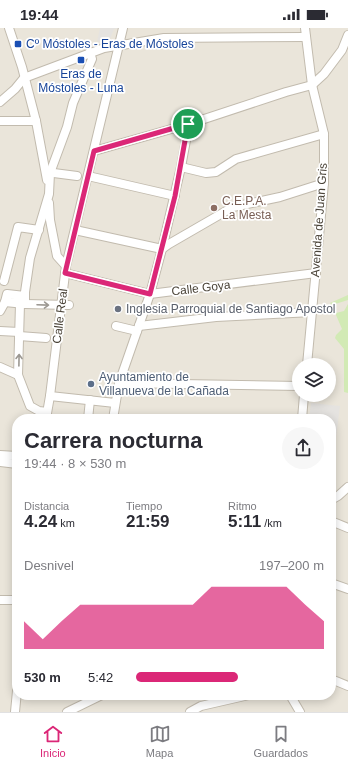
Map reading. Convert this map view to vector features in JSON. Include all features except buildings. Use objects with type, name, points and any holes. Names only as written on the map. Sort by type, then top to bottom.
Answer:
[{"type":"street","points":[[9,28],[36,120],[48,172],[50,220],[58,256],[65,270]]},
{"type":"street","name":"Calle Real","points":[[47,414],[65,270],[123,28]]},
{"type":"street","name":"Avenida de Juan Gris","points":[[306,28],[312,85],[324,134],[324,183],[308,358]]},
{"type":"street","points":[[94,151],[188,124],[312,85],[324,74],[342,50],[348,35]]},
{"type":"street","points":[[0,102],[15,89],[24,78],[104,48],[164,38],[306,37]]},
{"type":"street","points":[[48,172],[67,127],[73,103],[92,60],[90,52]]},
{"type":"street","points":[[0,121],[36,120]]},
{"type":"street","points":[[114,414],[124,365],[150,294],[162,249],[175,196],[188,124]]},
{"type":"street","points":[[181,167],[206,173],[216,172],[236,159],[324,134]]},
{"type":"street","points":[[48,172],[77,176]]},
{"type":"street","points":[[88,176],[175,196]]},
{"type":"street","points":[[75,230],[162,249],[233,207],[280,197],[324,183]]},
{"type":"street","points":[[45,414],[30,406],[18,375],[19,334],[30,258],[49,194]]},
{"type":"street","points":[[0,311],[6,298],[2,279],[18,227],[39,230]]},
{"type":"street","name":"Calle Goya","points":[[65,270],[150,294],[316,273]]},
{"type":"street","points":[[6,298],[60,306],[69,305]]},
{"type":"street","points":[[116,326],[138,329],[216,317],[312,312]]},
{"type":"street","points":[[0,331],[46,338]]},
{"type":"street","points":[[115,365],[124,365]]},
{"type":"street","points":[[0,367],[18,375]]},
{"type":"street","points":[[119,383],[292,386]]},
{"type":"street","points":[[50,396],[115,403]]},
{"type":"street","points":[[89,414],[90,400]]},
{"type":"street","points":[[302,414],[303,402]]},
{"type":"street","points":[[0,455],[12,456]]},
{"type":"street","points":[[0,462],[12,463]]},
{"type":"street","points":[[336,497],[348,487]]},
{"type":"street","points":[[336,523],[348,528]]},
{"type":"street","points":[[336,585],[348,589]]},
{"type":"street","points":[[0,600],[12,600]]},
{"type":"street","points":[[336,681],[348,686]]},
{"type":"street","points":[[15,712],[16,700]]},
{"type":"street","points":[[67,712],[82,709],[95,700]]},
{"type":"street","points":[[190,712],[201,706],[227,700]]},
{"type":"street","points":[[293,700],[300,712]]},
{"type":"shaded area","points":[[0,28],[348,28],[348,712],[0,712]]},
{"type":"shaded area","points":[[100,28],[121,28],[114,29],[110,39],[97,42]]},
{"type":"shaded area","points":[[311,403],[340,406],[336,437],[336,414],[310,414]]},
{"type":"green space","points":[[348,295],[348,300],[332,305],[330,303]]},
{"type":"green space","points":[[348,304],[348,393],[344,392],[344,349],[335,338],[342,329],[336,313],[344,311]]},
{"type":"place","name":"Cº Móstoles - Eras de Móstoles","points":[[18,44]]},
{"type":"place","name":"Eras de Móstoles - Luna","points":[[81,60]]},
{"type":"place","name":"C.E.P.A. La Mesta","points":[[214,208]]},
{"type":"place","name":"Inglesia Parroquial de Santiago Apostol","points":[[118,309]]},
{"type":"place","name":"Ayuntamiento de Villanueva de la Cañada","points":[[91,384]]},
{"type":"route","points":[[188,124],[175,196],[150,294],[65,273],[94,151],[188,124]]}]
